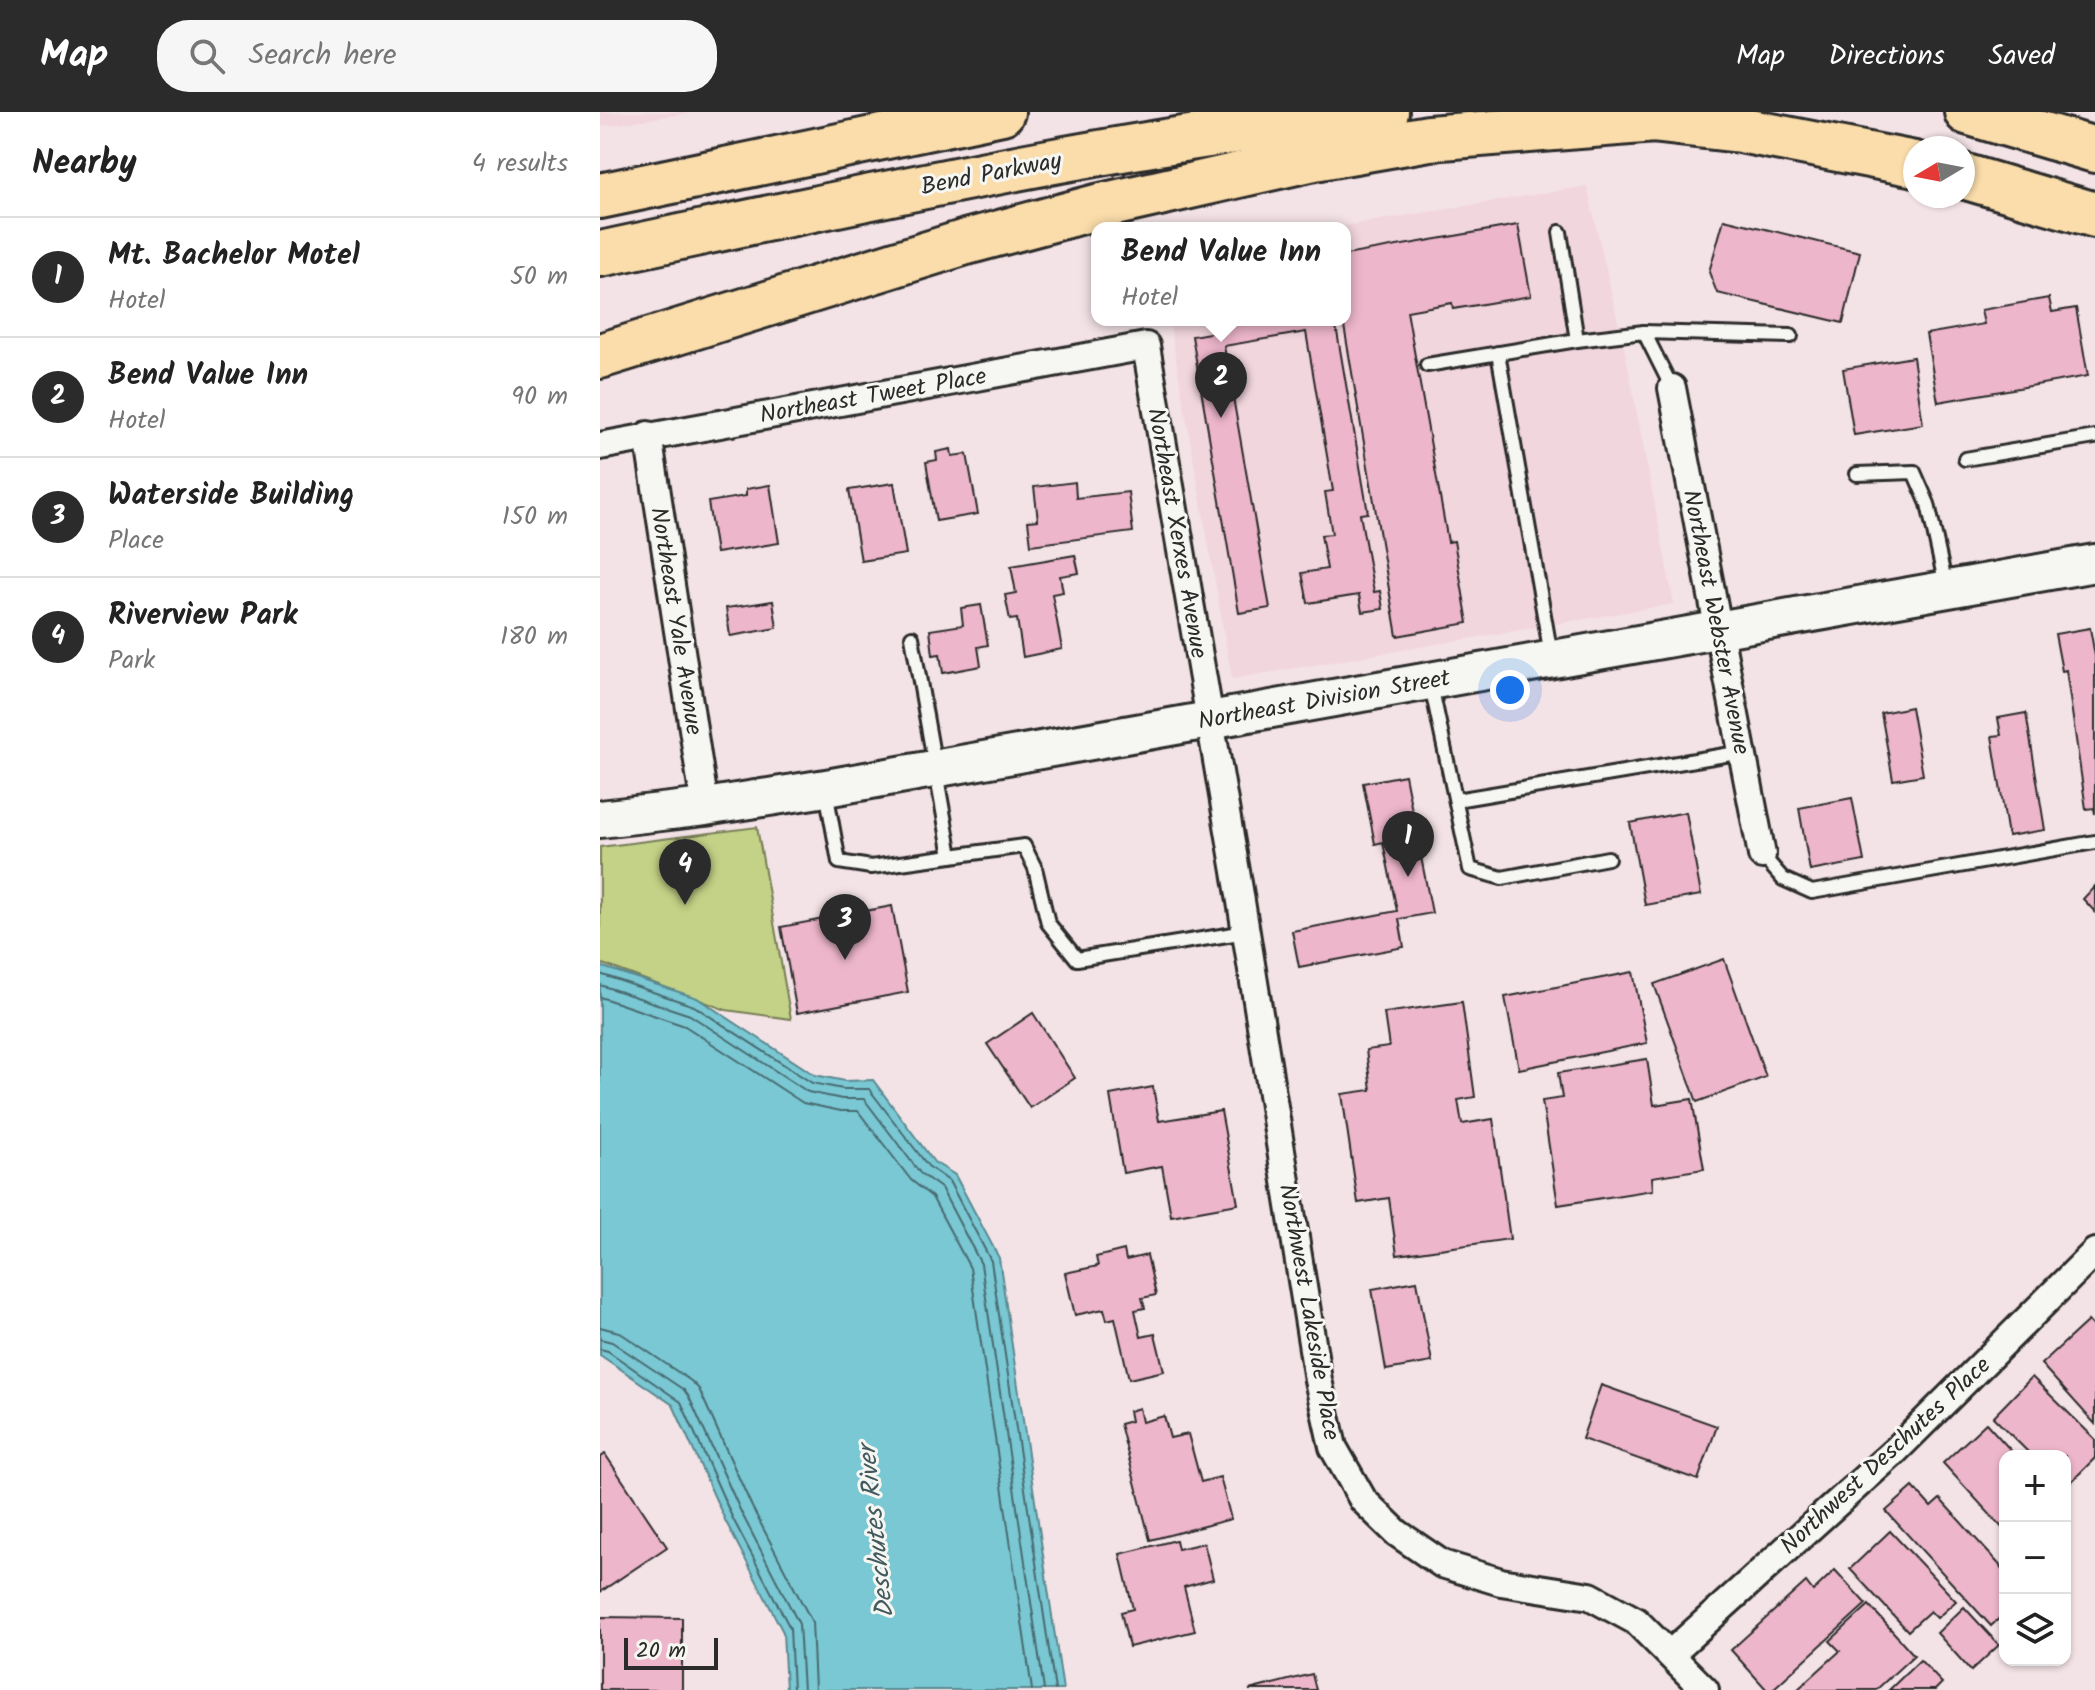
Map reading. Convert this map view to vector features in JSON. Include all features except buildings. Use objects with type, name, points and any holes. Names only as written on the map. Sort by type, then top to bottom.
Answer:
[{"type":"highway","points":[[600,196],[1002,112]]},
{"type":"highway","name":"Bend Parkway","points":[[600,254],[1099,151],[1292,122],[1386,112]]},
{"type":"highway","points":[[1563,112],[1740,130],[1903,162]]},
{"type":"highway","points":[[1967,112],[2095,150]]},
{"type":"highway","points":[[600,356],[966,242],[1097,207],[1298,161],[1429,138],[1655,120]]},
{"type":"highway","points":[[1975,180],[2095,215]]},
{"type":"main road","name":"Northeast Division Street","points":[[600,819],[826,788],[2095,563]]},
{"type":"street","name":"Northeast Tweet Place","points":[[600,446],[1146,346]]},
{"type":"street","name":"Northeast Xerxes Avenue","points":[[1146,346],[1210,720]]},
{"type":"street","name":"Northeast Webster Avenue","points":[[1672,388],[1762,855]]},
{"type":"street","name":"Northeast Yale Avenue","points":[[648,435],[705,807]]},
{"type":"street","name":"Northwest Lakeside Place","points":[[1210,720],[1318,1380],[1333,1447],[1363,1500],[1397,1533],[1442,1564],[1501,1582],[1590,1596],[1636,1621],[1705,1690]]},
{"type":"street","name":"Northwest Deschutes Place","points":[[1670,1654],[1896,1450],[2095,1252]]},
{"type":"lane","points":[[1560,232],[1577,340]]},
{"type":"lane","points":[[1644,332],[1672,388]]},
{"type":"lane","points":[[1427,365],[1644,332],[1791,336]]},
{"type":"lane","points":[[1498,353],[1552,658]]},
{"type":"lane","points":[[1965,459],[2095,437]]},
{"type":"lane","points":[[1857,474],[1914,472],[1928,504],[1947,589]]},
{"type":"lane","points":[[912,637],[951,856]]},
{"type":"lane","points":[[1430,679],[1470,869],[1502,878],[1608,858]]},
{"type":"lane","points":[[1456,800],[1743,752]]},
{"type":"lane","points":[[826,788],[839,862],[871,867],[1024,846],[1035,868],[1048,923],[1077,959],[1246,932]]},
{"type":"lane","points":[[1762,855],[1783,879],[1812,892],[2095,842]]},
{"type":"shaded area","points":[[600,112],[695,112],[600,127]]},
{"type":"shaded area","points":[[1587,186],[1626,356],[1674,604],[1232,679],[1170,326],[1351,326],[1351,225]]},
{"type":"green space","points":[[757,827],[791,1019],[726,1010],[600,963],[600,847]]},
{"type":"water","name":"Deschutes River","points":[[600,966],[697,998],[815,1075],[845,1081],[873,1080],[934,1162],[955,1175],[999,1258],[1063,1690],[786,1690],[783,1632],[725,1520],[673,1405],[600,1355]]},
{"type":"place","name":"Bend Value Inn","points":[[1221,418]]},
{"type":"place","name":"Mt. Bachelor Motel","points":[[1408,877]]},
{"type":"place","name":"Riverview Park","points":[[685,905]]},
{"type":"place","name":"Waterside Building","points":[[845,960]]}]
